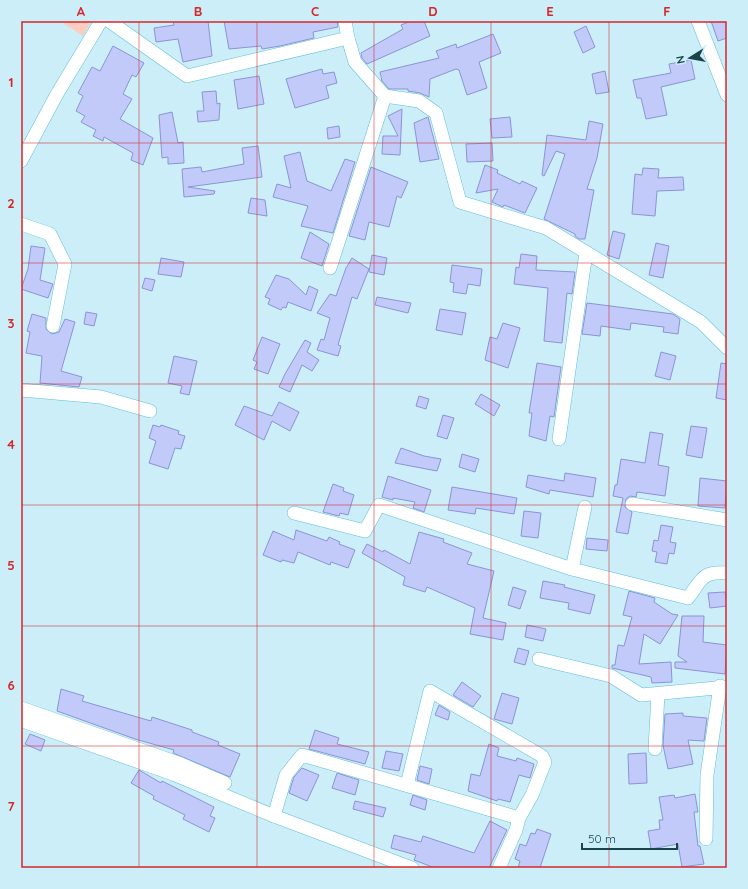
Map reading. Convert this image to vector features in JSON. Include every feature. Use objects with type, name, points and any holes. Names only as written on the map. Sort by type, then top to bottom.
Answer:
[{"type":"street","points":[[21,161],[56,94],[101,21]]},
{"type":"street","points":[[108,21],[187,76],[348,38]]},
{"type":"street","points":[[345,21],[355,62],[385,96],[419,101],[436,114],[460,202],[546,228],[701,322],[727,348]]},
{"type":"street","points":[[698,21],[727,95]]},
{"type":"street","points":[[330,268],[385,96]]},
{"type":"street","points":[[21,224],[50,234],[65,264],[53,326]]},
{"type":"street","points":[[560,439],[586,253]]},
{"type":"street","points":[[21,390],[101,397],[150,411]]},
{"type":"street","points":[[632,504],[727,520]]},
{"type":"street","points":[[294,513],[365,531],[379,505],[572,569],[688,598],[705,575],[713,572],[727,573]]},
{"type":"street","points":[[572,569],[585,507]]},
{"type":"street","points":[[540,659],[611,676],[641,695],[723,687],[707,775],[706,839]]},
{"type":"street","points":[[407,785],[430,691],[542,756],[545,762],[532,795],[519,818],[516,830],[499,868]]},
{"type":"street","points":[[655,748],[658,694]]},
{"type":"street","points":[[22,714],[181,764],[225,783]]},
{"type":"street","points":[[22,714],[274,816],[412,868]]},
{"type":"street","points":[[274,816],[286,775],[302,755],[519,818]]},
{"type":"shaded area","points":[[60,21],[91,21],[83,36]]},
{"type":"building","points":[[173,21],[208,21],[212,56],[183,62],[178,39],[156,42],[154,28],[174,25]]},
{"type":"building","points":[[224,21],[337,21],[338,27],[313,32],[314,38],[280,46],[262,49],[261,46],[229,49]]},
{"type":"building","points":[[411,21],[424,21],[430,36],[367,64],[362,58],[361,53],[403,29],[401,25]]},
{"type":"building","points":[[711,21],[727,21],[727,38],[718,41]]},
{"type":"building","points":[[586,26],[595,47],[583,53],[574,32]]},
{"type":"building","points":[[493,34],[501,53],[479,62],[487,88],[467,95],[459,70],[456,69],[430,79],[429,97],[420,93],[408,91],[408,89],[389,89],[382,81],[380,72],[439,58],[436,51],[456,44],[457,48]]},
{"type":"building","points":[[113,46],[144,63],[136,77],[132,75],[123,94],[132,99],[120,119],[153,138],[143,165],[131,160],[133,153],[104,137],[103,141],[93,136],[96,130],[81,122],[85,116],[76,111],[83,96],[78,93],[92,67],[100,71]]},
{"type":"building","points":[[691,60],[695,79],[661,87],[667,115],[646,119],[641,98],[637,98],[633,80],[671,73],[669,64]]},
{"type":"building","points":[[322,69],[323,74],[334,72],[337,83],[326,86],[329,98],[295,108],[286,79]]},
{"type":"building","points":[[605,71],[609,92],[596,94],[592,74]]},
{"type":"building","points":[[259,76],[264,104],[238,109],[234,80]]},
{"type":"building","points":[[216,91],[217,104],[220,103],[219,120],[198,122],[197,111],[204,111],[202,92]]},
{"type":"building","points":[[402,109],[400,155],[382,154],[383,136],[398,136],[388,116]]},
{"type":"building","points":[[172,112],[178,143],[183,142],[184,163],[168,164],[168,157],[162,158],[159,115]]},
{"type":"building","points":[[428,117],[439,159],[420,162],[414,123]]},
{"type":"building","points":[[510,117],[512,137],[492,138],[490,119]]},
{"type":"building","points":[[589,121],[603,124],[597,158],[587,189],[594,190],[585,239],[579,239],[575,236],[575,234],[544,219],[565,154],[556,151],[544,176],[542,175],[547,135],[586,140]]},
{"type":"building","points":[[339,126],[340,137],[328,139],[327,128]]},
{"type":"building","points":[[492,143],[493,161],[467,162],[466,144]]},
{"type":"building","points":[[258,146],[262,177],[188,187],[215,191],[214,194],[184,197],[182,169],[201,167],[202,172],[244,164],[242,148]]},
{"type":"building","points":[[300,152],[307,181],[331,191],[345,159],[355,162],[333,233],[301,226],[308,206],[273,197],[277,184],[291,188],[284,156]]},
{"type":"building","points":[[485,165],[498,170],[497,173],[520,184],[522,181],[537,188],[525,213],[504,205],[503,207],[492,202],[498,189],[476,193]]},
{"type":"building","points":[[371,167],[408,182],[401,198],[397,196],[389,227],[369,222],[365,240],[349,236]]},
{"type":"building","points":[[643,168],[659,169],[658,178],[683,177],[684,190],[657,191],[655,216],[632,214],[635,174],[642,175]]},
{"type":"building","points":[[251,198],[265,200],[267,216],[248,213]]},
{"type":"building","points":[[613,231],[625,234],[619,259],[607,255]]},
{"type":"building","points":[[310,232],[329,244],[322,266],[301,258]]},
{"type":"building","points":[[656,243],[669,246],[663,278],[649,275]]},
{"type":"building","points":[[31,246],[45,248],[40,280],[53,284],[48,298],[21,289],[28,269]]},
{"type":"building","points":[[521,254],[537,256],[536,270],[575,272],[572,294],[567,293],[562,343],[544,341],[548,288],[514,284],[516,267],[519,268]]},
{"type":"building","points":[[372,255],[387,258],[384,275],[369,272]]},
{"type":"building","points":[[161,258],[184,262],[181,277],[158,274]]},
{"type":"building","points":[[352,258],[369,269],[357,299],[352,297],[338,345],[341,346],[338,356],[317,350],[321,339],[324,340],[330,318],[317,313],[330,294],[336,296],[346,268]]},
{"type":"building","points":[[452,265],[482,269],[480,286],[468,284],[466,294],[453,292],[454,283],[450,282]]},
{"type":"building","points":[[276,275],[289,279],[306,295],[309,286],[318,290],[311,311],[288,302],[286,308],[283,307],[281,310],[268,304],[270,299],[265,297]]},
{"type":"building","points":[[145,278],[155,280],[152,291],[142,288]]},
{"type":"building","points":[[377,297],[411,303],[408,313],[375,305]]},
{"type":"building","points":[[587,303],[673,314],[680,319],[678,334],[663,332],[664,327],[631,323],[630,330],[601,326],[600,336],[582,334]]},
{"type":"building","points":[[440,309],[466,313],[462,335],[436,330]]},
{"type":"building","points":[[86,312],[97,314],[94,326],[84,324]]},
{"type":"building","points":[[32,314],[46,318],[46,329],[52,334],[59,332],[65,319],[75,322],[61,371],[82,377],[79,387],[40,383],[42,356],[26,353],[30,332],[27,331]]},
{"type":"building","points":[[503,323],[520,328],[508,368],[485,360],[490,337],[497,339]]},
{"type":"building","points":[[262,337],[280,344],[268,374],[254,369],[257,362],[253,360]]},
{"type":"building","points":[[305,340],[311,343],[307,352],[319,360],[312,371],[302,365],[290,392],[279,387]]},
{"type":"building","points":[[661,352],[676,356],[670,380],[655,376]]},
{"type":"building","points":[[174,356],[197,361],[189,395],[180,393],[182,386],[168,383]]},
{"type":"building","points":[[537,363],[561,367],[554,417],[550,416],[546,441],[529,436],[532,413],[529,413]]},
{"type":"building","points":[[721,363],[727,364],[727,400],[716,398]]},
{"type":"building","points":[[481,394],[500,405],[494,416],[475,404]]},
{"type":"building","points":[[419,396],[429,399],[426,409],[416,406]]},
{"type":"building","points":[[279,402],[299,412],[290,431],[272,421],[264,440],[235,425],[244,406],[272,416]]},
{"type":"building","points":[[443,415],[454,418],[447,439],[437,436]]},
{"type":"building","points":[[153,425],[160,427],[161,425],[179,431],[178,434],[185,436],[181,449],[175,448],[168,469],[149,463],[156,441],[149,438]]},
{"type":"building","points":[[691,426],[707,428],[702,458],[686,455]]},
{"type":"building","points":[[650,432],[663,434],[658,465],[669,467],[665,496],[637,492],[636,497],[630,496],[626,499],[625,507],[632,512],[628,534],[616,532],[623,498],[613,496],[615,485],[617,485],[621,459],[645,463]]},
{"type":"building","points":[[401,448],[424,456],[441,459],[437,471],[395,463]]},
{"type":"building","points":[[462,454],[479,459],[475,472],[459,467]]},
{"type":"building","points":[[565,473],[596,478],[593,497],[550,490],[549,494],[526,487],[528,475],[564,481]]},
{"type":"building","points":[[388,476],[431,490],[424,512],[413,508],[415,502],[393,498],[393,500],[382,497]]},
{"type":"building","points":[[700,478],[727,481],[725,508],[698,506]]},
{"type":"building","points":[[333,484],[344,488],[343,491],[354,495],[348,515],[340,513],[339,516],[323,512]]},
{"type":"building","points":[[452,487],[517,498],[514,514],[476,508],[475,514],[448,510]]},
{"type":"building","points":[[524,511],[541,513],[538,538],[521,536]]},
{"type":"building","points":[[661,525],[673,527],[670,542],[676,543],[674,554],[669,553],[667,564],[655,562],[657,552],[652,551],[654,540],[658,541]]},
{"type":"building","points":[[296,530],[327,541],[329,537],[340,542],[339,544],[355,550],[348,568],[331,562],[330,565],[298,552],[294,563],[282,560],[281,562],[263,555],[273,531],[294,540]]},
{"type":"building","points":[[419,532],[444,539],[443,542],[472,553],[467,564],[494,571],[483,618],[506,623],[503,640],[470,634],[475,608],[427,587],[425,592],[403,585],[405,577],[362,553],[367,544],[383,552],[384,550],[410,564]]},
{"type":"building","points":[[587,538],[608,540],[607,551],[586,549]]},
{"type":"building","points":[[543,581],[565,585],[564,587],[595,595],[590,614],[568,609],[569,603],[540,598]]},
{"type":"building","points":[[513,587],[526,591],[520,609],[508,605]]},
{"type":"building","points":[[629,591],[655,598],[654,602],[672,614],[678,615],[660,644],[644,634],[639,664],[671,662],[672,682],[652,683],[651,677],[612,668],[612,665],[615,665],[618,645],[624,646],[632,617],[623,615]]},
{"type":"building","points":[[725,592],[727,606],[710,608],[708,593]]},
{"type":"building","points":[[682,616],[704,616],[703,642],[727,645],[725,674],[675,668],[675,662],[687,662],[678,656]]},
{"type":"building","points":[[527,625],[546,629],[543,641],[525,637]]},
{"type":"building","points":[[518,648],[529,651],[525,665],[514,662]]},
{"type":"building","points":[[462,682],[481,696],[473,707],[453,695]]},
{"type":"building","points":[[61,689],[84,696],[82,701],[151,721],[152,717],[192,730],[192,732],[219,742],[218,745],[240,754],[230,777],[173,753],[174,750],[135,739],[57,711]]},
{"type":"building","points":[[502,693],[519,698],[512,724],[494,719]]},
{"type":"building","points":[[439,705],[450,712],[448,720],[435,715]]},
{"type":"building","points":[[683,713],[683,716],[707,718],[704,741],[688,740],[693,764],[668,769],[663,745],[665,714]]},
{"type":"building","points":[[315,730],[339,738],[337,744],[369,752],[365,764],[309,749]]},
{"type":"building","points":[[30,734],[45,740],[41,751],[25,744]]},
{"type":"building","points":[[489,744],[499,748],[497,756],[516,761],[517,758],[534,764],[530,778],[519,775],[510,802],[498,799],[497,801],[468,791],[471,774],[480,776]]},
{"type":"building","points":[[386,751],[403,754],[399,771],[382,768]]},
{"type":"building","points":[[646,753],[647,783],[629,784],[628,754]]},
{"type":"building","points":[[420,766],[432,769],[429,784],[417,780]]},
{"type":"building","points":[[302,768],[319,775],[307,801],[289,793],[294,777]]},
{"type":"building","points":[[139,770],[161,783],[162,781],[214,807],[210,816],[215,818],[209,832],[183,819],[185,815],[153,799],[154,796],[131,783]]},
{"type":"building","points":[[337,773],[359,780],[355,795],[332,788]]},
{"type":"building","points":[[695,794],[698,812],[694,812],[698,846],[700,846],[704,864],[682,867],[678,844],[651,849],[648,831],[660,829],[659,820],[663,820],[659,797],[674,795],[675,798]]},
{"type":"building","points":[[413,795],[427,800],[425,810],[410,805]]},
{"type":"building","points":[[355,801],[386,808],[383,817],[353,809]]},
{"type":"building","points":[[490,821],[507,830],[489,868],[435,868],[414,860],[416,855],[391,848],[394,835],[421,842],[423,836],[474,853]]},
{"type":"building","points":[[537,829],[551,834],[540,868],[518,868],[520,861],[515,859],[520,844],[526,846],[531,833],[535,834]]}]
